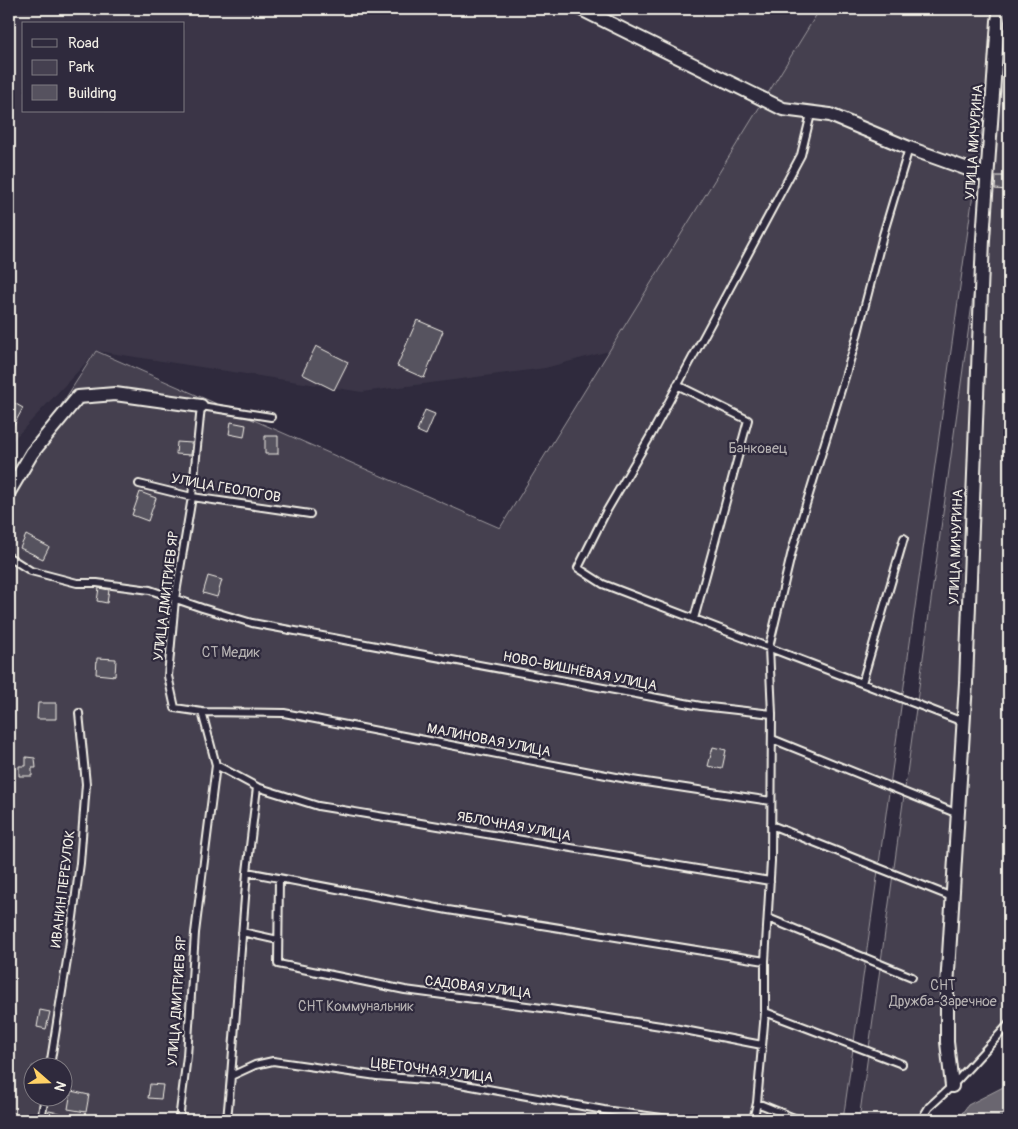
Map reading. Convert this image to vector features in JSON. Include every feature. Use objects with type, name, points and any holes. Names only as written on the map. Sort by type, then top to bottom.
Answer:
[{"type":"street","points":[[581,9],[782,109],[830,115],[909,148],[987,176]]},
{"type":"street","name":"УЛИЦА МИЧУРИНА","points":[[952,1086],[947,1042],[947,987],[963,722],[983,238],[1000,9]]},
{"type":"street","points":[[9,492],[32,453],[78,397],[116,394],[201,406]]},
{"type":"lane","points":[[811,114],[802,156],[651,435],[606,512],[578,568],[603,584],[963,722]]},
{"type":"lane","points":[[753,1120],[757,1103],[765,1012],[765,961],[770,882],[772,714],[770,647],[792,547],[855,344],[883,235],[909,148]]},
{"type":"lane","points":[[677,385],[748,420],[694,619]]},
{"type":"lane","points":[[201,406],[271,417]]},
{"type":"lane","name":"УЛИЦА ДМИТРИЕВ ЯР","points":[[178,1120],[187,1056],[195,933],[216,765],[202,712],[175,708],[168,676],[175,599],[192,497],[201,406]]},
{"type":"lane","name":"УЛИЦА ГЕОЛОГОВ","points":[[139,484],[192,497],[310,514]]},
{"type":"lane","points":[[862,683],[904,538]]},
{"type":"lane","name":"НОВО-ВИШНЁВАЯ УЛИЦА","points":[[9,558],[32,571],[77,583],[97,583],[150,590],[252,623],[701,706],[772,714]]},
{"type":"lane","name":"МАЛИНОВАЯ УЛИЦА","points":[[202,712],[284,713],[632,780],[771,801]]},
{"type":"lane","name":"ИВАНИН ПЕРЕУЛОК","points":[[51,1056],[78,872],[86,784],[79,713]]},
{"type":"lane","points":[[772,739],[958,814]]},
{"type":"lane","points":[[216,765],[257,786],[247,872],[227,1120]]},
{"type":"lane","name":"ЯБЛОЧНАЯ УЛИЦА","points":[[257,786],[318,806],[770,882]]},
{"type":"lane","points":[[771,826],[952,897]]},
{"type":"lane","points":[[247,872],[534,924],[765,961]]},
{"type":"lane","name":"САДОВАЯ УЛИЦА","points":[[279,878],[278,964],[405,990],[674,1028],[762,1045]]},
{"type":"lane","points":[[768,918],[912,976]]},
{"type":"lane","points":[[242,932],[278,940]]},
{"type":"lane","points":[[765,1012],[902,1064]]},
{"type":"lane","points":[[921,1120],[930,1107],[1009,1024]]},
{"type":"lane","name":"ЦВЕТОЧНАЯ УЛИЦА","points":[[231,1076],[255,1065],[273,1061],[377,1076],[449,1082],[604,1110],[676,1120]]},
{"type":"lane","points":[[757,1103],[799,1120]]},
{"type":"lane","points":[[42,1120],[44,1106]]},
{"type":"shaded area","points":[[9,9],[844,9],[691,329],[545,368],[362,392],[97,351],[14,439],[9,447]]},
{"type":"shaded area","points":[[1009,1084],[1009,1120],[957,1120],[968,1105]]},
{"type":"green space","points":[[820,9],[999,9],[843,1120],[757,1120],[759,1041],[752,1120],[9,1120],[9,486],[96,351],[500,528]]},
{"type":"green space","name":"СНТ Дружба-Заречное","points":[[1009,37],[1009,1018],[922,1120],[859,1120]]},
{"type":"building","points":[[996,176],[1009,176],[1008,190],[995,189]]},
{"type":"building","points":[[417,320],[443,331],[424,378],[397,366]]},
{"type":"building","points":[[316,346],[348,362],[334,390],[302,374]]},
{"type":"building","points":[[9,400],[23,408],[9,434]]},
{"type":"building","points":[[425,410],[435,414],[426,435],[417,431]]},
{"type":"building","points":[[231,422],[246,425],[244,437],[229,434]]},
{"type":"building","points":[[265,436],[278,436],[278,454],[265,454]]},
{"type":"building","points":[[177,442],[192,443],[191,455],[176,454]]},
{"type":"building","points":[[140,492],[156,498],[148,521],[132,515]]},
{"type":"building","points":[[26,535],[49,547],[43,559],[20,548]]},
{"type":"building","points":[[208,576],[222,580],[217,597],[203,593]]},
{"type":"building","points":[[99,588],[109,590],[107,603],[97,601]]},
{"type":"building","points":[[97,658],[116,659],[115,676],[96,674]]},
{"type":"building","points":[[38,703],[56,703],[56,719],[37,719]]},
{"type":"building","points":[[713,747],[726,750],[722,769],[708,766]]},
{"type":"building","points":[[26,757],[35,758],[36,768],[32,768],[32,776],[19,776],[19,766],[26,766]]},
{"type":"building","points":[[40,1010],[50,1012],[46,1029],[37,1027]]},
{"type":"building","points":[[150,1084],[163,1085],[161,1099],[148,1098]]},
{"type":"building","points":[[72,1091],[89,1095],[86,1112],[68,1109],[68,1106],[72,1106]]},
{"type":"building","points":[[49,1111],[74,1116],[74,1120],[47,1120]]},
{"type":"park label","name":"Банковец","points":[[758,448]]},
{"type":"park label","name":"СТ Медик","points":[[231,652]]},
{"type":"park label","name":"СНТ Коммунальник","points":[[356,1006]]}]
